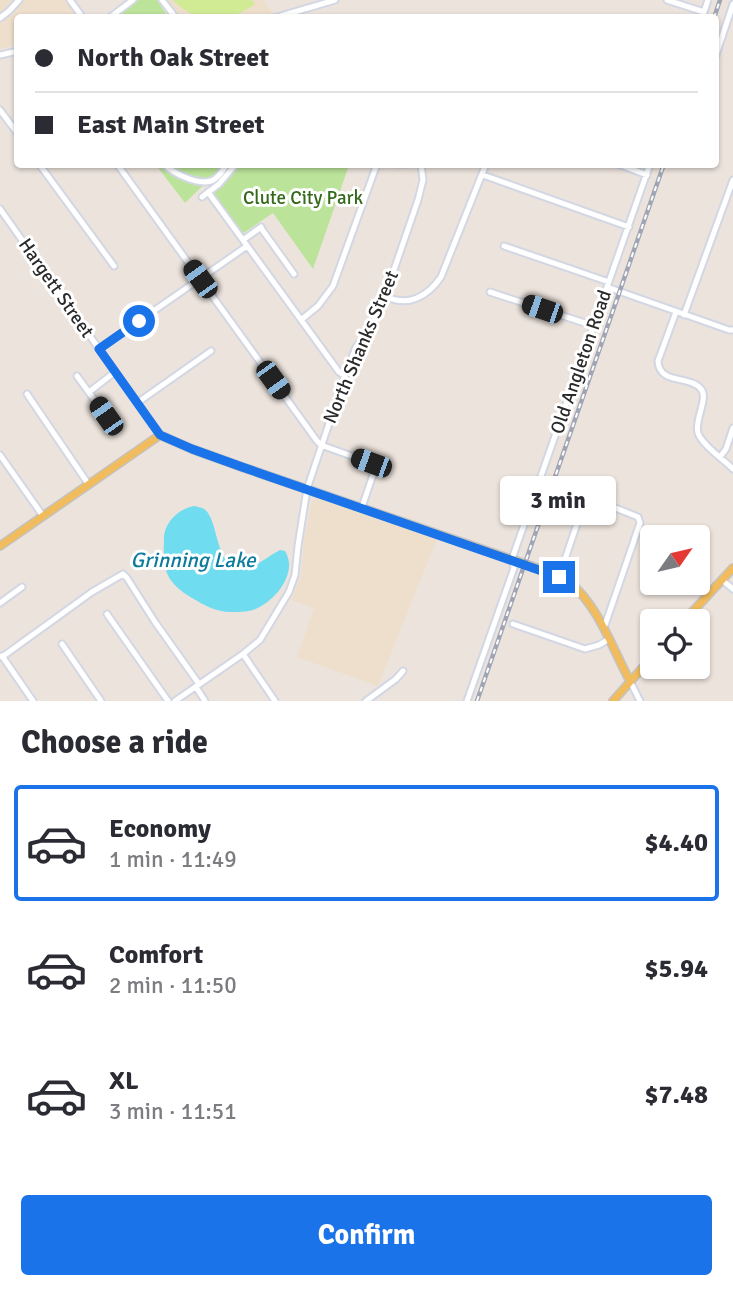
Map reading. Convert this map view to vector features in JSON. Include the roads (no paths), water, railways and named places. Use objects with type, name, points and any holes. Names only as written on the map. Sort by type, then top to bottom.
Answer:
[{"type":"main road","points":[[0,546],[160,435],[192,449],[512,559],[571,583],[588,602],[630,681]]},
{"type":"main road","points":[[695,609],[733,568]]},
{"type":"main road","points":[[613,701],[640,670]]},
{"type":"street","points":[[0,18],[19,0]]},
{"type":"street","points":[[114,14],[133,0]]},
{"type":"street","points":[[162,0],[173,14]]},
{"type":"street","points":[[288,14],[335,0]]},
{"type":"street","points":[[667,0],[701,14]]},
{"type":"street","points":[[719,46],[733,4]]},
{"type":"street","points":[[0,110],[14,129]]},
{"type":"street","points":[[42,168],[114,266]]},
{"type":"street","points":[[120,168],[321,445],[374,466],[362,507]]},
{"type":"street","points":[[167,168],[183,176],[204,181],[216,178],[224,168]]},
{"type":"street","points":[[202,197],[233,168]]},
{"type":"street","points":[[301,320],[323,300],[336,279],[376,168]]},
{"type":"street","name":"North Shanks Street","points":[[175,701],[260,640],[294,582],[307,489],[356,347],[370,330],[385,296],[418,200],[421,168]]},
{"type":"street","points":[[385,296],[398,300],[414,300],[435,287],[485,168]]},
{"type":"street","points":[[629,168],[647,175]]},
{"type":"street","name":"Old Angleton Road","points":[[467,701],[514,568],[512,559],[649,168]]},
{"type":"street","points":[[483,175],[629,226]]},
{"type":"street","points":[[684,315],[733,180]]},
{"type":"street","points":[[208,192],[339,372],[345,376]]},
{"type":"street","name":"Hargett Street","points":[[0,209],[160,435]]},
{"type":"street","points":[[99,349],[200,279],[262,226],[294,274]]},
{"type":"street","points":[[504,246],[684,315],[733,330]]},
{"type":"street","points":[[490,292],[594,326]]},
{"type":"street","points":[[676,312],[658,361],[658,368],[663,374],[702,390],[704,396],[697,423],[699,436],[733,469]]},
{"type":"street","points":[[138,403],[211,351]]},
{"type":"street","points":[[89,392],[115,372]]},
{"type":"street","points":[[77,376],[106,416]]},
{"type":"street","points":[[27,394],[89,485]]},
{"type":"street","points":[[720,457],[726,449],[733,428]]},
{"type":"street","points":[[0,454],[43,516]]},
{"type":"street","points":[[559,577],[584,503],[593,499],[638,517],[640,523],[603,629]]},
{"type":"street","points":[[33,701],[1,655],[92,592],[123,574],[205,701]]},
{"type":"street","points":[[722,580],[733,589]]},
{"type":"street","points":[[0,603],[22,587]]},
{"type":"street","points":[[107,614],[167,701]]},
{"type":"street","points":[[513,624],[585,649],[609,639]]},
{"type":"street","points":[[62,644],[101,701]]},
{"type":"street","points":[[243,654],[275,701]]},
{"type":"street","points":[[366,701],[403,671]]},
{"type":"street","points":[[630,681],[640,701]]},
{"type":"water","name":"Grinning Lake","points":[[194,506],[204,509],[209,515],[224,557],[230,565],[239,568],[251,567],[280,550],[285,551],[289,560],[287,577],[269,601],[250,611],[220,611],[192,598],[171,580],[164,558],[166,528],[183,510]]},
{"type":"railway","points":[[715,14],[720,0]]},
{"type":"railway","points":[[477,701],[663,168]]},
{"type":"park label","name":"Clute City Park","points":[[303,198]]}]
